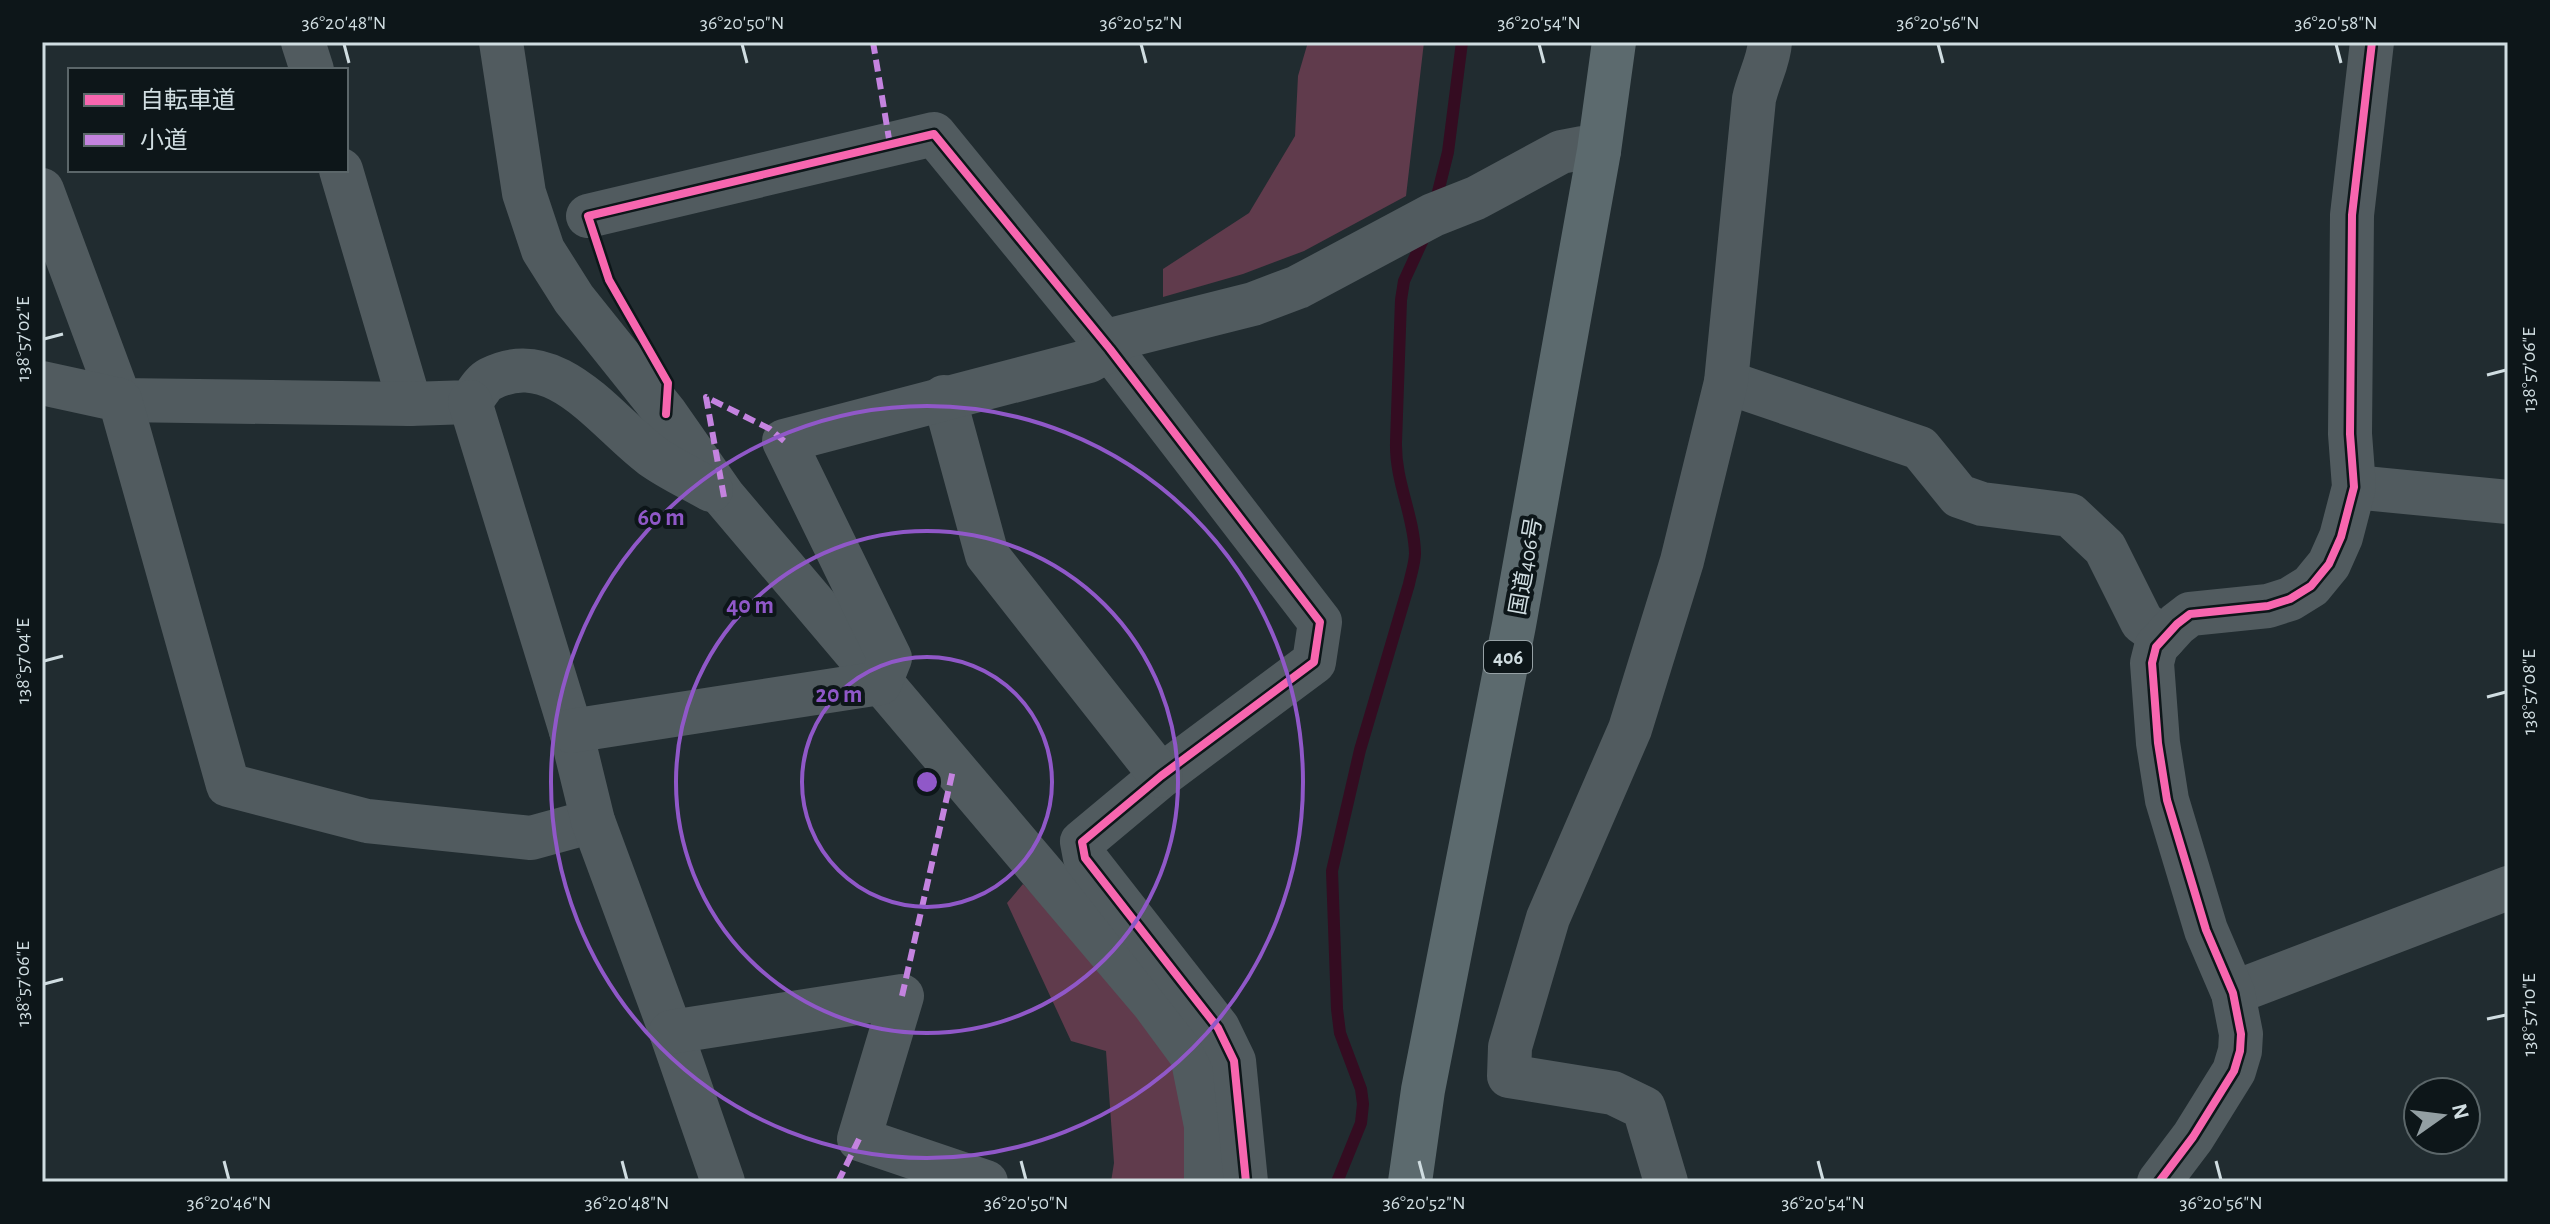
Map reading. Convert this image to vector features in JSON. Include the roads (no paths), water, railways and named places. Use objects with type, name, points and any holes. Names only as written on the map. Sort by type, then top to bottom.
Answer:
[{"type":"highway","name":"国道406号","points":[[1410,1182],[1423,1090],[1514,625],[1599,151],[1614,42]]},
{"type":"street","points":[[303,42],[311,68]]},
{"type":"street","points":[[501,42],[524,193],[543,250],[574,299],[666,414],[724,497],[1153,1003],[1192,1056],[1206,1126],[1206,1182]]},
{"type":"street","points":[[1666,1182],[1644,1108],[1613,1093],[1509,1076],[1510,1047],[1548,918],[1630,729],[1682,561],[1726,382],[1754,99],[1759,77],[1770,53],[1770,42]]},
{"type":"street","points":[[2159,1182],[2193,1137],[2234,1071],[2241,1034],[2233,993],[2206,930],[2167,800],[2158,743],[2152,663],[2156,647],[2190,614],[2268,606],[2290,599],[2311,586],[2329,564],[2341,537],[2354,487],[2350,434],[2352,215],[2372,42]]},
{"type":"street","points":[[588,216],[934,134],[1110,349],[1320,622],[1314,662],[1161,776],[1082,842],[1085,858],[1218,1028],[1234,1061],[1246,1182]]},
{"type":"street","points":[[880,683],[890,658],[784,441],[1089,361],[1110,349],[1118,338],[1253,304],[1298,287],[1433,215],[1476,198],[1561,152],[1582,148],[1599,151]]},
{"type":"street","points":[[342,172],[410,404]]},
{"type":"street","points":[[42,190],[120,400],[228,785],[367,821],[531,838],[593,821]]},
{"type":"street","points":[[470,402],[488,379],[524,369],[544,373],[584,395],[653,456],[724,497]]},
{"type":"street","points":[[1726,382],[1920,448],[1959,496],[1982,504],[2070,515],[2105,548],[2142,622],[2164,638]]},
{"type":"street","points":[[42,383],[120,400],[470,402]]},
{"type":"street","points":[[944,397],[987,555],[1161,776]]},
{"type":"street","points":[[470,402],[571,731],[593,821],[723,1182]]},
{"type":"street","points":[[2354,487],[2508,502]]},
{"type":"street","points":[[571,731],[880,683]]},
{"type":"street","points":[[2233,993],[2508,888]]},
{"type":"street","points":[[671,1032],[902,996],[859,1139],[986,1182]]},
{"type":"waterway","points":[[1435,204],[1448,152],[1462,42]]},
{"type":"waterway","points":[[1337,1182],[1361,1123],[1363,1104],[1361,1089],[1340,1033],[1332,871],[1360,750],[1414,561],[1414,539],[1396,457],[1401,300],[1404,281],[1426,233]]}]
